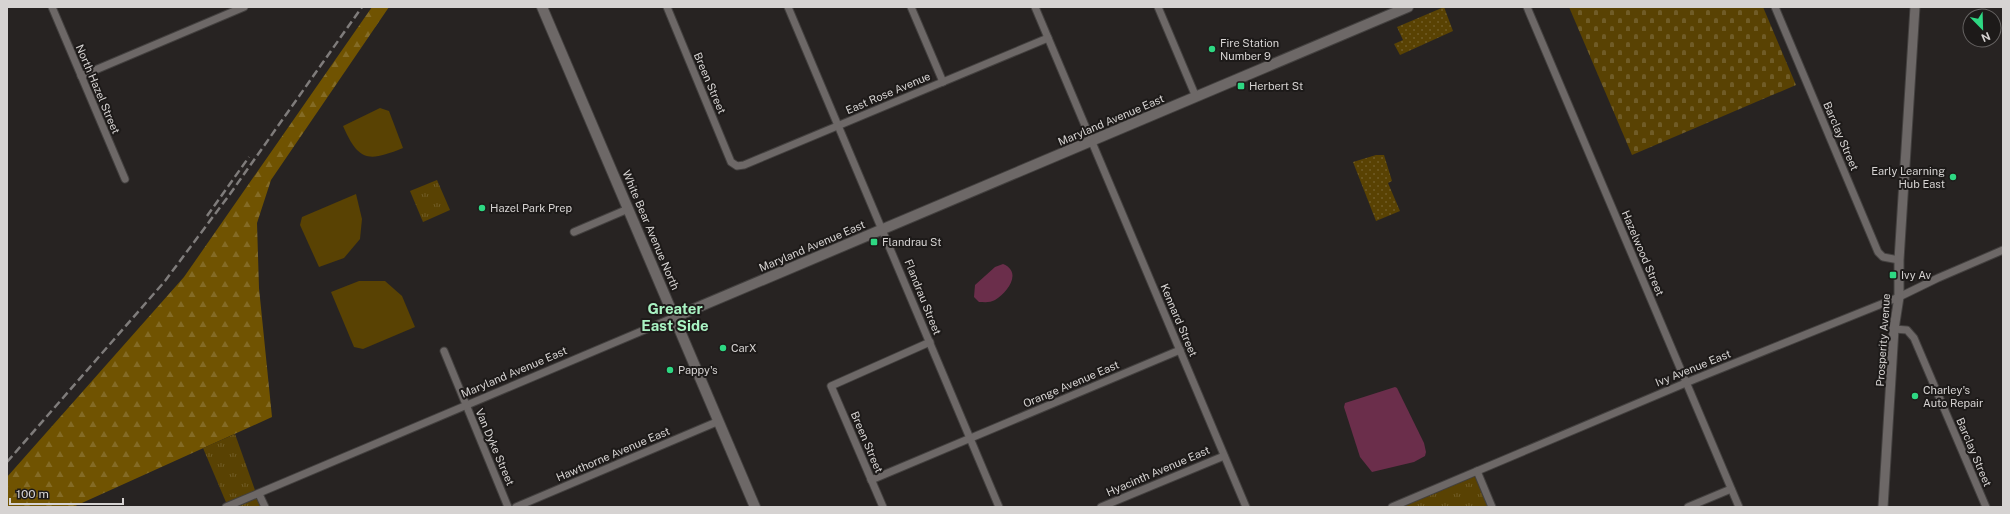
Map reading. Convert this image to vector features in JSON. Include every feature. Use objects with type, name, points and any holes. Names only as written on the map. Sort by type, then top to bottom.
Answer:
[{"type":"main road","name":"White Bear Avenue North","points":[[542,7],[755,507]]},
{"type":"main road","name":"Maryland Avenue East","points":[[675,317],[1408,7]]},
{"type":"street","name":"North Hazel Street","points":[[52,7],[125,179]]},
{"type":"street","points":[[81,76],[244,7]]},
{"type":"street","name":"Breen Street","points":[[667,7],[731,162],[737,166]]},
{"type":"street","name":"Flandrau Street","points":[[788,7],[883,229],[999,507]]},
{"type":"street","points":[[911,7],[942,82]]},
{"type":"street","name":"Kennard Street","points":[[1035,7],[1246,507]]},
{"type":"street","points":[[1158,7],[1196,97]]},
{"type":"street","name":"Hazelwood Street","points":[[1526,7],[1739,507]]},
{"type":"street","name":"Barclay Street","points":[[1775,7],[1878,252],[1883,257],[1899,260]]},
{"type":"street","name":"Prosperity Avenue","points":[[1883,507],[1894,329],[1899,296],[1899,260],[1915,7]]},
{"type":"street","name":"East Rose Avenue","points":[[737,166],[744,166],[838,125],[1048,38]]},
{"type":"street","points":[[574,232],[628,209]]},
{"type":"street","name":"Ivy Avenue East","points":[[1392,507],[1686,383],[1899,296],[2003,250]]},
{"type":"street","name":"Maryland Avenue East","points":[[226,507],[675,317]]},
{"type":"street","name":"Barclay Street","points":[[1894,329],[1907,330],[1914,338],[1986,507]]},
{"type":"street","name":"Breen Street","points":[[882,507],[831,386],[930,342]]},
{"type":"street","name":"Orange Avenue East","points":[[871,480],[1180,350]]},
{"type":"street","name":"Van Dyke Street","points":[[444,351],[508,507]]},
{"type":"street","name":"Hawthorne Avenue East","points":[[516,507],[719,421]]},
{"type":"street","name":"Hyacinth Avenue East","points":[[1101,507],[1224,456]]},
{"type":"street","points":[[1477,471],[1492,507]]},
{"type":"street","points":[[1688,507],[1731,489]]},
{"type":"street","points":[[259,494],[265,507]]},
{"type":"green space","points":[[372,7],[389,7],[271,180],[257,223],[259,288],[272,417],[73,507],[7,507],[7,477],[184,277]]},
{"type":"green space","points":[[1444,7],[1453,31],[1400,55],[1394,44],[1403,40],[1397,27]]},
{"type":"green space","points":[[1569,7],[1763,7],[1796,85],[1632,155]]},
{"type":"green space","points":[[380,108],[389,111],[403,148],[381,156],[366,156],[354,147],[343,126]]},
{"type":"green space","points":[[1376,155],[1384,155],[1392,181],[1388,183],[1400,211],[1376,221],[1353,162]]},
{"type":"green space","points":[[437,180],[450,210],[423,222],[410,191]]},
{"type":"green space","points":[[356,194],[362,219],[360,239],[344,258],[319,267],[300,225],[302,217]]},
{"type":"green space","points":[[359,281],[385,281],[402,296],[415,327],[363,349],[354,347],[331,292]]},
{"type":"green space","points":[[235,434],[261,507],[228,507],[203,448]]},
{"type":"green space","points":[[1477,471],[1492,507],[1392,507]]},
{"type":"shaded area","points":[[1003,264],[1012,272],[1011,282],[1008,288],[1000,297],[993,301],[979,302],[974,297],[975,285],[995,267]]},
{"type":"shaded area","points":[[1395,387],[1397,388],[1424,443],[1426,452],[1425,456],[1414,462],[1372,472],[1360,457],[1344,407],[1345,403]]},
{"type":"railway","points":[[7,462],[165,281],[230,194],[362,7]]},
{"type":"railway","points":[[207,216],[249,157]]},
{"type":"place","name":"Fire Station Number 9","points":[[1212,49]]},
{"type":"place","name":"Herbert St","points":[[1241,86]]},
{"type":"place","name":"Early Learning Hub East","points":[[1953,177]]},
{"type":"place","name":"Hazel Park Prep","points":[[482,208]]},
{"type":"place","name":"Flandrau St","points":[[874,242]]},
{"type":"place","name":"Ivy Av","points":[[1893,275]]},
{"type":"place","name":"CarX","points":[[723,348]]},
{"type":"place","name":"Pappy's","points":[[670,370]]},
{"type":"place","name":"Charley's Auto Repair","points":[[1915,396]]},
{"type":"district","name":"Greater East Side","points":[[675,318]]}]
